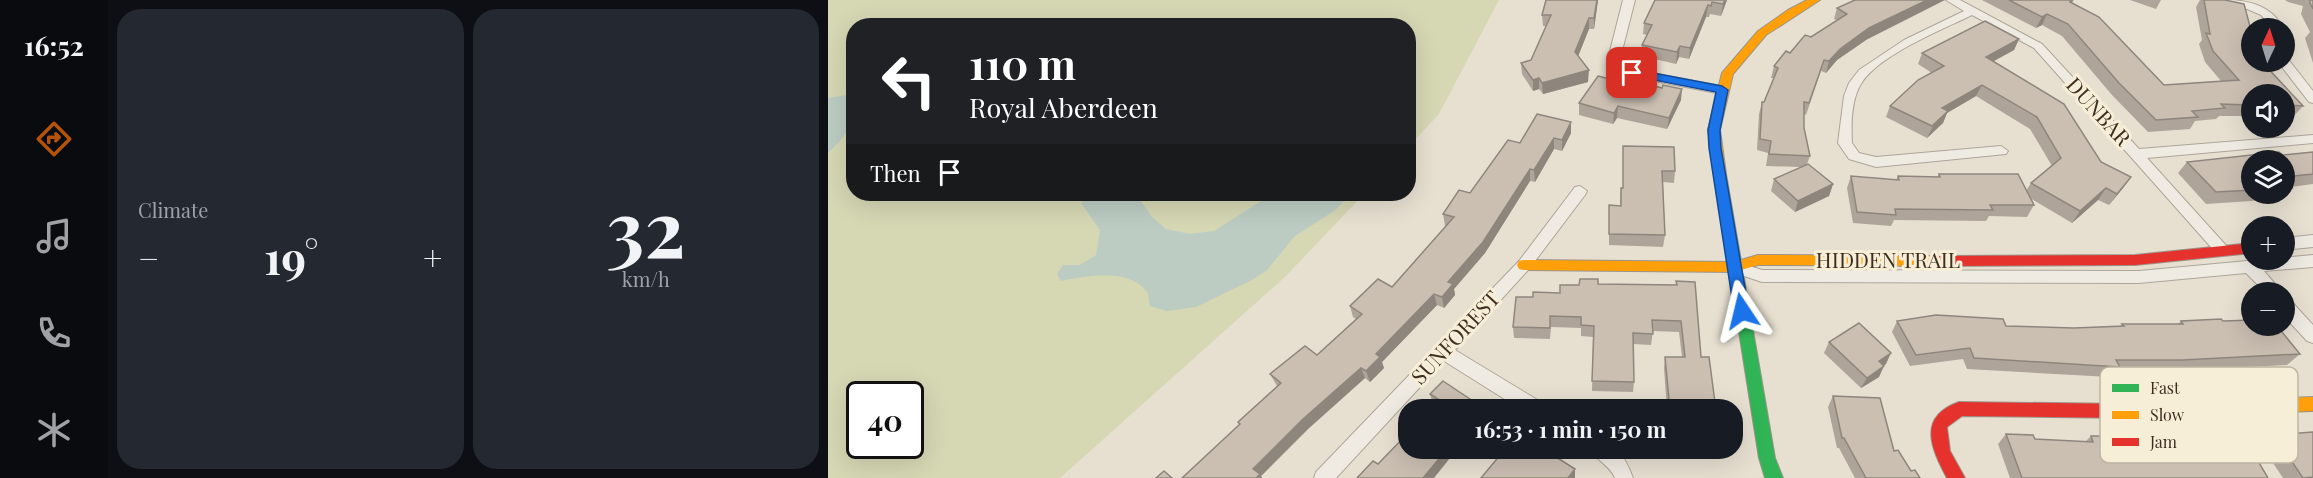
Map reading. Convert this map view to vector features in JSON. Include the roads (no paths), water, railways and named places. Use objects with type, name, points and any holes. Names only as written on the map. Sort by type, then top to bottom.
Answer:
[{"type":"street","points":[[1629,0],[1617,51],[1619,63],[1632,73],[1722,90]]},
{"type":"street","points":[[1774,478],[1767,458],[1734,267],[1714,130],[1728,73],[1762,33],[1791,12],[1815,0]]},
{"type":"street","name":"DUNBAR","points":[[1952,0],[2038,46],[2223,251]]},
{"type":"street","points":[[2232,0],[2262,12],[2270,18]]},
{"type":"street","points":[[1972,10],[1881,58],[1863,73],[1855,84],[1848,104],[1845,145],[1847,152],[1856,158],[1875,162],[2001,151]]},
{"type":"street","points":[[2292,72],[2313,99]]},
{"type":"street","points":[[2136,154],[2313,139]]},
{"type":"street","name":"SUNFOREST","points":[[1323,478],[1524,266],[1580,191]]},
{"type":"street","points":[[2295,243],[2313,241]]},
{"type":"street","name":"HIDDEN TRAIL","points":[[1524,266],[1734,267],[1758,260],[2112,261],[2241,249]]},
{"type":"street","points":[[2295,263],[2313,261]]},
{"type":"street","points":[[1734,267],[1762,276],[1998,278],[2139,278],[2241,270]]},
{"type":"street","points":[[2253,270],[2264,282]]},
{"type":"street","points":[[2295,317],[2313,336]]},
{"type":"street","points":[[1443,351],[1520,399]]},
{"type":"street","points":[[2298,405],[2313,404]]},
{"type":"street","points":[[1956,478],[1942,452],[1939,424],[1959,409],[2100,411]]},
{"type":"street","points":[[1612,459],[1619,465],[1624,478]]}]
